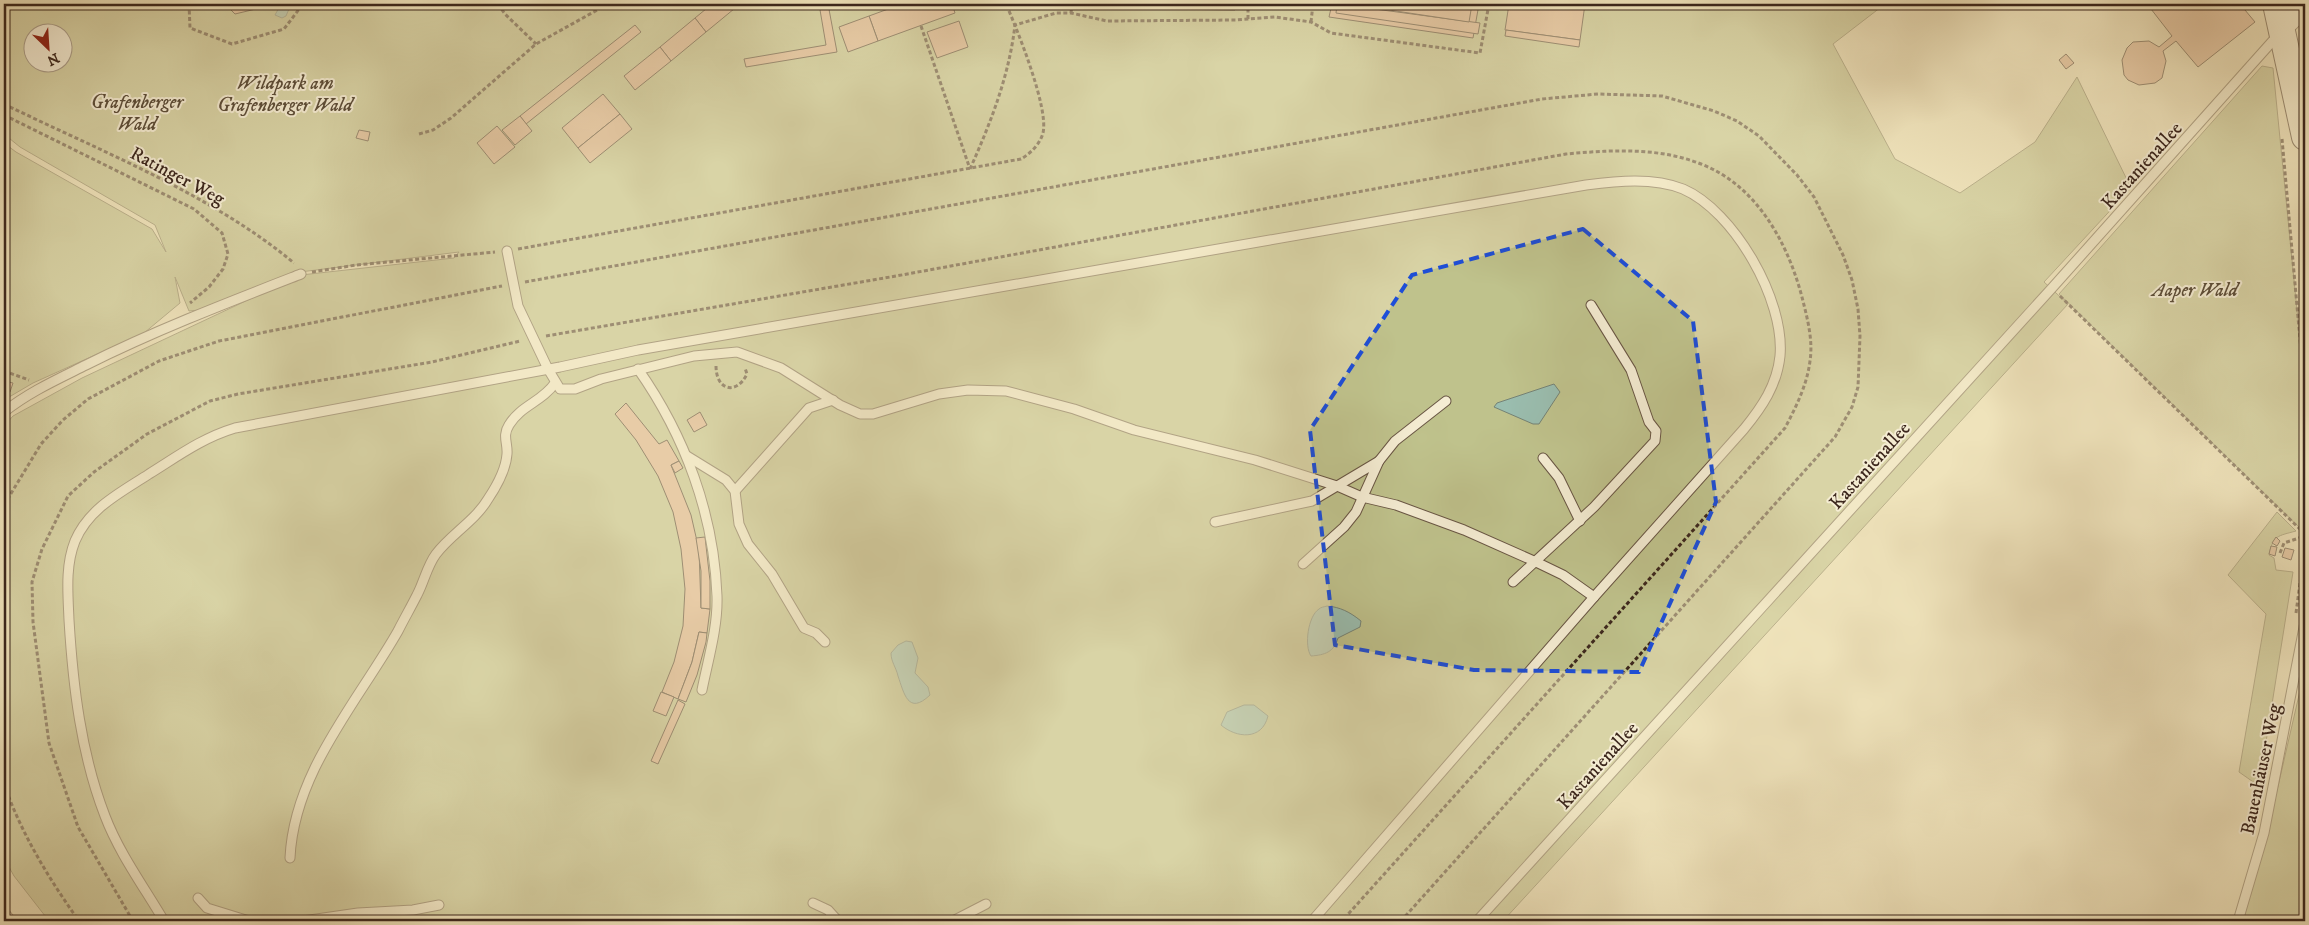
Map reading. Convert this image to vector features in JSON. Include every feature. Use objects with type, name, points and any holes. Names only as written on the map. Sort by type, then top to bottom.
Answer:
[{"type":"street","points":[[2305,6],[2279,16],[2305,137]]},
{"type":"lane","name":"Kastanienallee","points":[[1477,921],[2272,44],[2279,16]]},
{"type":"lane","points":[[164,921],[127,860],[105,817],[82,738],[71,656],[67,583],[75,542],[94,512],[110,499],[214,434],[235,428],[548,369],[638,350],[1576,187],[1621,180],[1654,182],[1683,189],[1706,203],[1726,223],[1744,246],[1758,272],[1775,314],[1780,355],[1770,393],[1760,410],[1594,597],[1312,921]]},
{"type":"lane","points":[[507,251],[518,306],[555,383],[560,389],[575,389],[638,369],[694,356],[742,352],[781,368],[860,414],[873,414],[940,394],[968,390],[1006,391],[1074,409],[1134,430],[1255,460],[1337,486],[1362,497],[1396,505],[1464,530],[1534,561],[1563,575],[1594,597]]},
{"type":"lane","points":[[4,412],[43,386],[113,351],[196,315],[301,274]]},
{"type":"lane","points":[[1513,582],[1580,521],[1655,441],[1656,431],[1649,422],[1631,370],[1591,305]]},
{"type":"lane","points":[[638,369],[660,401],[687,456],[711,542],[717,598],[711,650],[702,690]]},
{"type":"lane","points":[[290,858],[296,821],[304,797],[317,764],[334,733],[396,634],[418,594],[435,556],[480,511],[488,500],[507,455],[504,440],[507,427],[523,409],[548,393],[555,383]]},
{"type":"lane","points":[[735,491],[809,408],[833,400]]},
{"type":"lane","points":[[1303,564],[1344,527],[1356,512],[1379,461],[1395,441],[1446,401]]},
{"type":"lane","points":[[687,456],[726,480],[735,491],[739,524],[748,544],[772,574],[804,628],[816,633],[825,642]]},
{"type":"lane","points":[[1543,458],[1559,478],[1580,521]]},
{"type":"lane","points":[[1215,522],[1312,501],[1379,461]]},
{"type":"lane","name":"Bauenhäuser Weg","points":[[2238,921],[2272,801],[2305,622]]},
{"type":"lane","points":[[198,898],[207,908],[249,921]]},
{"type":"lane","points":[[813,903],[828,910],[838,921]]},
{"type":"lane","points":[[953,921],[986,904]]},
{"type":"lane","points":[[303,921],[358,913],[413,910],[438,905]]},
{"type":"lane","points":[[4,912],[11,921]]},
{"type":"path","points":[[189,4],[190,28],[232,44],[284,29],[303,4]]},
{"type":"path","points":[[498,4],[536,44]]},
{"type":"path","points":[[419,134],[433,130],[451,118],[536,44],[608,4]]},
{"type":"path","points":[[301,274],[356,266],[507,251],[1021,159],[1038,144],[1043,133],[1044,117],[1015,25],[1006,4]]},
{"type":"path","points":[[1072,4],[1072,13]]},
{"type":"path","points":[[1248,4],[1248,19]]},
{"type":"path","points":[[1311,22],[1313,4]]},
{"type":"path","points":[[1015,25],[1045,15],[1072,13],[1107,21],[1275,17],[1311,22],[1331,33],[1480,53],[1489,4]]},
{"type":"path","points":[[970,169],[1003,86],[1011,55],[1015,25]]},
{"type":"path","points":[[920,26],[970,169]]},
{"type":"path","points":[[4,505],[40,444],[63,420],[88,399],[159,361],[219,341],[513,284],[1542,99],[1598,94],[1662,96],[1737,121],[1778,152],[1814,197],[1843,256],[1852,280],[1860,336],[1858,387],[1852,407],[1835,437],[1401,921]]},
{"type":"path","name":"Ratinger Weg","points":[[4,104],[201,200],[280,252],[295,264],[301,274]]},
{"type":"path","points":[[4,115],[194,209],[222,233],[228,254],[223,269],[209,287],[187,304]]},
{"type":"path","points":[[2281,129],[2305,394]]},
{"type":"path","points":[[133,921],[78,826],[49,743],[33,622],[32,582],[42,549],[68,496],[120,452],[147,434],[210,401],[238,394],[432,362],[533,338],[926,271],[1566,154],[1624,150],[1653,152],[1700,164],[1720,173],[1754,202],[1768,219],[1791,264],[1804,305],[1811,336],[1810,360],[1805,384],[1786,428],[1342,921]]},
{"type":"path","points":[[2052,288],[2305,535],[2284,543],[2280,553]]},
{"type":"path","points":[[4,371],[43,386]]},
{"type":"path","points":[[4,784],[24,834],[61,896],[79,921]]},
{"type":"highlighted area","points":[[1583,229],[1693,321],[1716,502],[1639,672],[1474,670],[1335,645],[1310,430],[1412,275]]},
{"type":"green space","points":[[4,4],[1885,4],[1833,44],[1895,159],[1960,193],[2035,142],[2077,77],[2131,188],[2044,282],[2068,304],[1503,921],[49,921],[14,876],[4,858],[4,426],[13,416],[82,378],[301,275],[454,258],[459,252],[300,272],[199,310],[189,311],[175,277],[180,303],[144,333],[33,383],[4,400],[4,143],[16,152],[152,229],[166,252],[155,225],[20,147],[4,134]]},
{"type":"green space","name":"Aaper Wald","points":[[2262,66],[2273,68],[2305,391],[2305,533],[2059,294]]},
{"type":"green space","points":[[2277,512],[2296,531],[2277,537],[2272,544],[2269,555],[2274,558],[2276,570],[2293,572],[2259,786],[2239,772],[2266,614],[2228,575]]},
{"type":"green space","points":[[2305,669],[2305,921],[2241,921],[2267,834]]},
{"type":"shaded area","points":[[281,4],[291,4],[286,16],[282,18],[275,15]]},
{"type":"shaded area","points":[[1554,384],[1560,392],[1539,424],[1533,424],[1494,407],[1497,403]]},
{"type":"shaded area","points":[[1327,606],[1341,609],[1353,615],[1361,621],[1360,627],[1338,638],[1334,647],[1328,652],[1311,656],[1308,645],[1310,624],[1315,613]]},
{"type":"shaded area","points":[[906,641],[912,642],[918,658],[915,673],[928,687],[930,695],[917,703],[912,703],[905,695],[891,656],[891,653],[898,645]]},
{"type":"shaded area","points":[[1244,705],[1254,705],[1268,716],[1260,730],[1248,735],[1234,733],[1221,725],[1227,712]]},
{"type":"building","points":[[225,4],[261,4],[260,8],[235,14]]},
{"type":"building","points":[[712,4],[740,4],[706,32],[695,18]]},
{"type":"building","points":[[819,4],[828,4],[837,52],[746,67],[744,59],[826,45]]},
{"type":"building","points":[[902,4],[952,4],[955,13],[878,41],[869,16]]},
{"type":"building","points":[[1098,4],[1235,4],[1235,10],[1098,8]]},
{"type":"building","points":[[1332,4],[1479,4],[1473,38],[1329,17]]},
{"type":"building","points":[[1337,4],[1480,23],[1478,34],[1336,13]]},
{"type":"building","points":[[1349,4],[1472,4],[1469,22]]},
{"type":"building","points":[[1509,4],[1585,4],[1580,40],[1505,30]]},
{"type":"building","points":[[2158,4],[2240,4],[2255,22],[2198,67],[2176,41],[2163,51],[2166,61],[2162,78],[2155,83],[2139,85],[2128,80],[2124,75],[2122,60],[2127,48],[2133,42],[2149,41],[2159,47],[2172,36],[2151,9]]},
{"type":"building","points":[[869,16],[878,41],[848,52],[839,27]]},
{"type":"building","points":[[695,18],[706,32],[671,61],[660,47]]},
{"type":"building","points":[[959,21],[968,47],[937,58],[927,32]]},
{"type":"building","points":[[635,25],[641,32],[526,124],[520,116]]},
{"type":"building","points":[[1506,30],[1580,40],[1579,47],[1505,36]]},
{"type":"building","points":[[660,47],[671,61],[635,90],[624,76]]},
{"type":"building","points":[[2066,54],[2074,63],[2066,69],[2059,60]]},
{"type":"building","points":[[603,94],[620,114],[578,148],[562,128]]},
{"type":"building","points":[[620,114],[632,129],[590,163],[578,148]]},
{"type":"building","points":[[520,116],[532,131],[515,145],[502,130]]},
{"type":"building","points":[[497,126],[515,147],[494,164],[477,143]]},
{"type":"building","points":[[359,130],[370,132],[368,141],[356,138]]},
{"type":"building","points":[[4,381],[13,383],[10,392],[4,391]]},
{"type":"building","points":[[626,403],[659,444],[667,440],[679,461],[671,465],[691,515],[699,550],[701,608],[710,609],[707,633],[699,632],[692,662],[678,699],[662,692],[674,662],[683,626],[685,589],[681,549],[673,512],[658,476],[636,440],[615,414]]},
{"type":"building","points":[[700,412],[707,425],[694,432],[687,420]]},
{"type":"building","points":[[679,461],[683,468],[675,473],[671,465]]},
{"type":"building","points":[[705,537],[710,581],[710,609],[701,608],[701,571],[696,538]]},
{"type":"building","points":[[2276,537],[2280,541],[2277,546],[2272,543]]},
{"type":"building","points":[[2271,546],[2277,547],[2275,556],[2269,554]]},
{"type":"building","points":[[2285,548],[2294,550],[2291,560],[2282,557]]},
{"type":"building","points":[[699,632],[707,633],[706,642],[697,675],[686,702],[678,699],[692,662]]},
{"type":"building","points":[[661,692],[674,697],[666,716],[653,711]]},
{"type":"building","points":[[678,700],[685,704],[658,764],[651,761]]},
{"type":"park label","name":"Wildpark am Grafenberger Wald","points":[[285,93]]},
{"type":"park label","name":"Grafenberger Wald","points":[[137,112]]}]
